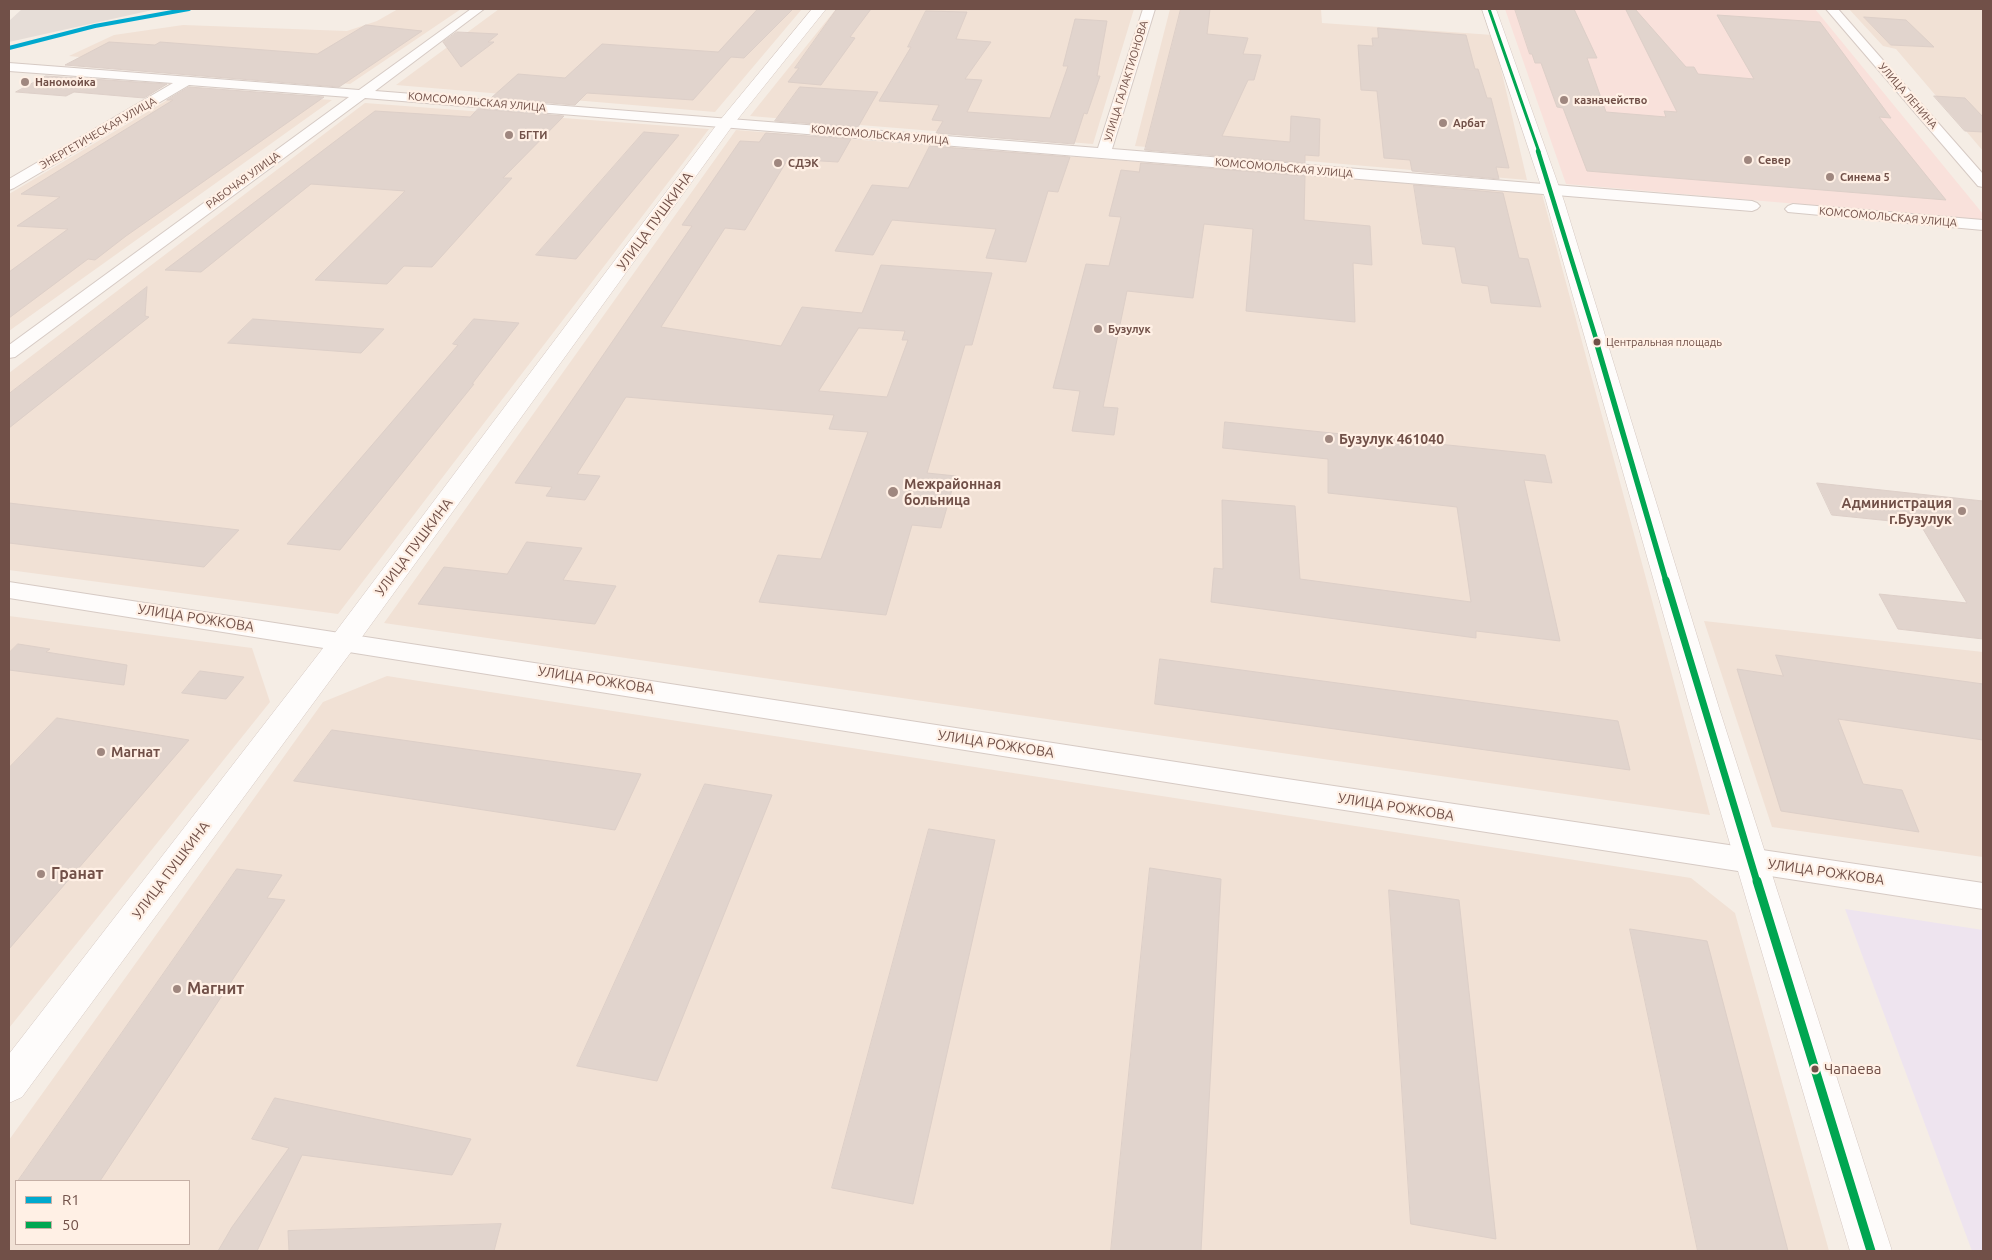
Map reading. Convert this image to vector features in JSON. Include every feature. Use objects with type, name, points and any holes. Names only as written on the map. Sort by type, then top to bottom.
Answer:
[{"type":"street","name":"РАБОЧАЯ УЛИЦА","points":[[9,352],[478,9]]},
{"type":"street","name":"УЛИЦА ПУШКИНА","points":[[9,1084],[344,641],[727,122],[818,9]]},
{"type":"street","name":"УЛИЦА ГАЛАКТИОНОВА","points":[[1104,153],[1149,9]]},
{"type":"street","points":[[1489,9],[1505,48],[1551,191],[1749,861],[1871,1251]]},
{"type":"street","name":"УЛИЦА ЛЕНИНА","points":[[1832,9],[1983,183]]},
{"type":"street","name":"КОМСОМОЛЬСКАЯ УЛИЦА","points":[[9,67],[727,122],[1752,206]]},
{"type":"street","name":"ЭНЕРГЕТИЧЕСКАЯ УЛИЦА","points":[[9,185],[188,80]]},
{"type":"street","name":"КОМСОМОЛЬСКАЯ УЛИЦА","points":[[1793,209],[1983,225]]},
{"type":"street","name":"УЛИЦА РОЖКОВА","points":[[9,590],[1267,787],[1983,896]]},
{"type":"shaded area","points":[[22,9],[157,9],[9,42],[9,21]]},
{"type":"shaded area","points":[[398,9],[461,9],[350,84],[69,56],[114,35],[183,25],[347,31],[377,21]]},
{"type":"shaded area","points":[[499,9],[802,9],[715,112],[396,85]]},
{"type":"shaded area","points":[[836,9],[1134,9],[1093,144],[750,116]]},
{"type":"shaded area","points":[[1170,9],[1321,9],[1322,23],[1493,35],[1527,180],[1135,146]]},
{"type":"shaded area","points":[[1505,9],[1815,9],[1983,214],[1983,220],[1566,184]]},
{"type":"shaded area","points":[[1849,9],[1983,9],[1983,151],[1896,49],[1883,46]]},
{"type":"shaded area","points":[[186,89],[332,100],[9,331],[9,194]]},
{"type":"shaded area","points":[[365,103],[709,129],[338,614],[9,570],[9,373]]},
{"type":"shaded area","points":[[736,130],[1542,194],[1710,815],[384,623]]},
{"type":"shaded area","points":[[9,616],[252,648],[270,702],[9,1028]]},
{"type":"shaded area","points":[[1704,621],[1983,652],[1983,857],[1772,827]]},
{"type":"shaded area","points":[[387,676],[1691,878],[1735,913],[1829,1251],[9,1251],[9,1140],[323,702]]},
{"type":"shaded area","points":[[1845,909],[1983,930],[1983,1251],[1972,1251]]},
{"type":"building","points":[[758,9],[793,9],[744,58],[731,57],[693,100],[587,93],[575,105],[491,98],[518,74],[565,78],[602,44],[718,52]]},
{"type":"building","points":[[837,9],[871,9],[850,37],[855,38],[821,85],[788,82],[799,68],[795,68]]},
{"type":"building","points":[[1181,9],[1210,9],[1207,34],[1248,38],[1243,54],[1261,55],[1254,80],[1248,80],[1222,136],[1290,142],[1291,116],[1320,119],[1319,156],[1305,155],[1305,163],[1145,150]]},
{"type":"building","points":[[1515,9],[1574,9],[1597,58],[1587,58],[1606,112],[1666,117],[1664,111],[1677,112],[1626,10],[1635,9],[1686,67],[1694,67],[1698,74],[1754,79],[1717,15],[1820,22],[1891,118],[1879,117],[1946,200],[1587,171],[1563,108],[1557,107],[1541,63],[1535,63],[1532,54],[1530,54]]},
{"type":"building","points":[[926,11],[967,12],[956,39],[991,42],[965,79],[982,80],[967,112],[1050,118],[1068,66],[1063,66],[1075,19],[1107,21],[1097,76],[1100,76],[1087,114],[1084,113],[1074,144],[936,133],[943,121],[932,120],[939,105],[879,101],[911,47],[908,47]]},
{"type":"building","points":[[1864,17],[1906,20],[1934,47],[1891,45]]},
{"type":"building","points":[[366,25],[422,31],[339,87],[65,65],[109,42],[155,45],[160,42],[317,54]]},
{"type":"building","points":[[1378,28],[1466,35],[1475,69],[1478,69],[1487,98],[1491,98],[1509,168],[1496,167],[1499,179],[1412,171],[1410,160],[1384,158],[1377,91],[1361,90],[1358,45],[1373,46],[1372,38],[1378,38]]},
{"type":"building","points":[[457,32],[498,34],[488,42],[494,42],[461,67],[443,42]]},
{"type":"building","points":[[46,76],[167,84],[144,98],[74,92],[66,96],[16,92]]},
{"type":"building","points":[[189,87],[324,97],[126,236],[95,260],[88,259],[9,318],[9,272],[68,229],[17,226],[60,197],[21,194],[173,100],[167,100]]},
{"type":"building","points":[[800,87],[878,92],[858,127],[775,121]]},
{"type":"building","points":[[1934,96],[1965,98],[1983,117],[1983,132],[1965,131]]},
{"type":"building","points":[[478,109],[564,116],[503,178],[512,178],[432,267],[404,266],[387,284],[315,280],[405,191],[311,184],[201,272],[165,270],[375,111],[470,117]]},
{"type":"building","points":[[644,132],[679,135],[576,259],[536,255]]},
{"type":"building","points":[[766,133],[851,139],[838,162],[788,159],[745,230],[725,228],[661,327],[781,346],[802,307],[862,313],[881,265],[992,273],[972,345],[965,345],[927,473],[956,476],[941,528],[912,525],[886,615],[759,602],[778,555],[821,559],[868,432],[829,429],[834,415],[626,397],[577,474],[600,476],[585,500],[546,496],[552,487],[515,483],[692,226],[682,225],[740,141],[759,142]],"holes":[[[859,328],[905,331],[902,340],[908,340],[887,397],[819,391]]]},
{"type":"building","points":[[930,146],[1070,157],[1058,192],[1048,191],[1026,262],[986,258],[996,229],[892,220],[873,255],[835,251],[872,185],[908,188]]},
{"type":"building","points":[[1141,163],[1305,176],[1304,220],[1370,226],[1372,265],[1353,263],[1355,322],[1246,311],[1253,229],[1204,224],[1193,298],[1127,291],[1103,407],[1118,408],[1114,435],[1072,431],[1080,391],[1053,388],[1086,264],[1109,266],[1121,217],[1109,216],[1121,170],[1139,172]]},
{"type":"building","points":[[1414,185],[1503,193],[1519,258],[1528,259],[1541,307],[1491,303],[1488,286],[1462,283],[1455,247],[1423,244]]},
{"type":"building","points":[[147,287],[145,316],[149,317],[9,428],[9,394]]},
{"type":"building","points":[[253,319],[384,329],[361,353],[228,343]]},
{"type":"building","points":[[474,319],[519,323],[472,384],[474,384],[340,550],[287,544],[458,345],[453,344]]},
{"type":"building","points":[[1225,422],[1545,455],[1552,483],[1524,480],[1560,641],[1476,631],[1476,638],[1211,602],[1214,568],[1223,569],[1222,500],[1295,506],[1300,579],[1471,602],[1457,507],[1328,493],[1328,459],[1223,448]]},
{"type":"building","points":[[1817,483],[1983,501],[1983,639],[1898,629],[1879,594],[1967,603],[1920,524],[1832,515]]},
{"type":"building","points":[[9,503],[239,530],[204,567],[9,543]]},
{"type":"building","points":[[527,542],[582,548],[563,580],[616,586],[595,624],[418,604],[444,567],[507,574]]},
{"type":"building","points":[[18,644],[50,649],[46,652],[127,665],[124,685],[9,670],[9,653]]},
{"type":"building","points":[[1776,655],[1983,684],[1983,740],[1838,719],[1863,784],[1902,790],[1919,832],[1781,811],[1737,669],[1783,676]]},
{"type":"building","points":[[1160,659],[1618,721],[1630,770],[1155,704]]},
{"type":"building","points":[[200,671],[244,677],[226,699],[182,693]]},
{"type":"building","points":[[57,718],[189,740],[9,949],[9,768]]},
{"type":"building","points":[[332,730],[641,774],[615,830],[294,781]]},
{"type":"building","points":[[705,784],[772,795],[657,1081],[577,1066]]},
{"type":"building","points":[[929,829],[995,840],[913,1204],[832,1188]]},
{"type":"building","points":[[1150,868],[1221,879],[1201,1251],[1111,1251]]},
{"type":"building","points":[[237,869],[282,875],[267,898],[285,900],[101,1180],[19,1180]]},
{"type":"building","points":[[1389,890],[1459,900],[1496,1239],[1411,1224]]},
{"type":"building","points":[[1630,929],[1707,941],[1788,1251],[1698,1251]]},
{"type":"building","points":[[275,1098],[471,1139],[452,1175],[302,1155],[257,1251],[218,1251],[232,1227],[289,1148],[252,1139]]},
{"type":"building","points":[[501,1224],[494,1251],[289,1251],[288,1231]]},
{"type":"transit line","name":"R1","points":[[9,48],[95,26],[189,9]]},
{"type":"transit line","name":"50","points":[[1489,9],[1555,201],[1704,708],[1871,1251]]},
{"type":"place","name":"Наномойка","points":[[25,82]]},
{"type":"place","name":"казначейство","points":[[1564,100]]},
{"type":"place","name":"Арбат","points":[[1443,123]]},
{"type":"place","name":"БГТИ","points":[[509,135]]},
{"type":"place","name":"Север","points":[[1748,160]]},
{"type":"place","name":"СДЭК","points":[[778,163]]},
{"type":"place","name":"Синема 5","points":[[1830,177]]},
{"type":"place","name":"Бузулук","points":[[1098,329]]},
{"type":"place","name":"Центральная площадь","points":[[1597,342]]},
{"type":"place","name":"Бузулук 461040","points":[[1329,439]]},
{"type":"place","name":"Межрайонная больница","points":[[893,492]]},
{"type":"place","name":"Администрация г.Бузулук","points":[[1962,511]]},
{"type":"place","name":"Магнат","points":[[101,752]]},
{"type":"place","name":"Гранат","points":[[41,874]]},
{"type":"place","name":"Магнит","points":[[177,989]]},
{"type":"place","name":"Чапаева","points":[[1815,1069]]}]
